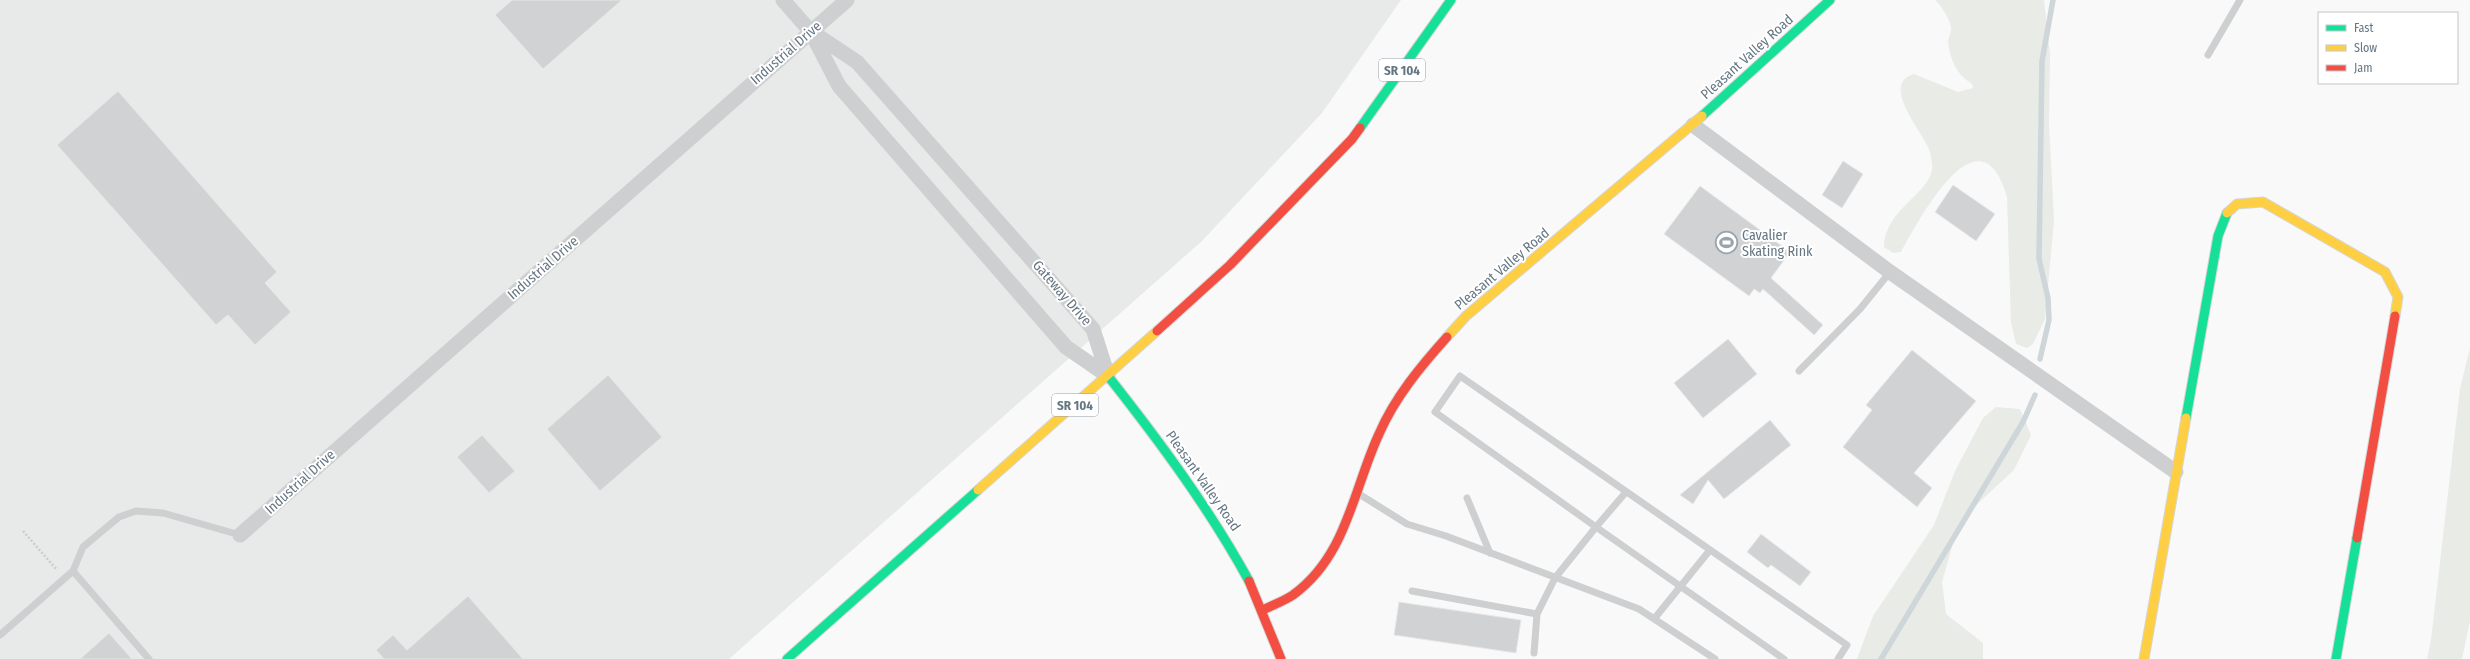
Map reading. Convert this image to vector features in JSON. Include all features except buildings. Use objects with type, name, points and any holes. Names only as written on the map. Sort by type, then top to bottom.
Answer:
[{"type":"street","name":"Gateway Drive","points":[[782,0],[811,32],[857,62],[1093,329],[1108,376]]},
{"type":"street","name":"Industrial Drive","points":[[240,535],[847,0]]},
{"type":"street","name":"SR 104","points":[[787,659],[1108,376],[1230,265],[1352,139],[1451,0]]},
{"type":"street","name":"Pleasant Valley Road","points":[[1263,610],[1294,594],[1326,561],[1342,530],[1376,442],[1390,412],[1437,348],[1466,316],[1692,125],[1830,0]]},
{"type":"street","name":"Gateway Drive","points":[[811,32],[839,86],[1066,347],[1108,376]]},
{"type":"street","points":[[1692,125],[1890,272],[2176,472]]},
{"type":"street","points":[[2144,659],[2218,236],[2223,216],[2234,204],[2248,201],[2263,202],[2386,272],[2398,297],[2398,307],[2336,659]]},
{"type":"street","name":"Pleasant Valley Road","points":[[1108,376],[1206,506],[1240,561],[1263,610],[1281,659]]},
{"type":"lane","points":[[2208,55],[2240,0]]},
{"type":"lane","points":[[1799,370],[1860,309],[1890,272]]},
{"type":"lane","points":[[1784,659],[1436,412],[1460,376],[1847,645],[1838,659]]},
{"type":"lane","points":[[1534,653],[1537,614],[1555,578],[1626,492]]},
{"type":"lane","points":[[1357,493],[1407,524],[1490,553],[1639,610],[1715,659]]},
{"type":"lane","points":[[1467,498],[1490,553]]},
{"type":"lane","points":[[0,635],[73,571],[83,547],[119,517],[136,511],[163,513],[240,535]]},
{"type":"lane","points":[[1654,619],[1682,587],[1710,550]]},
{"type":"lane","points":[[73,571],[149,659]]},
{"type":"lane","points":[[1412,591],[1537,614]]},
{"type":"shaded area","points":[[0,0],[1401,0],[1322,113],[1202,241],[729,659],[0,659]]},
{"type":"shaded area","points":[[1935,0],[2044,0],[2050,54],[2049,124],[2054,220],[2045,319],[2033,344],[2027,348],[2016,344],[2011,323],[2007,197],[1995,171],[1982,162],[1967,165],[1951,177],[1936,195],[1901,252],[1893,253],[1884,247],[1886,233],[1892,221],[1900,210],[1919,192],[1931,173],[1932,163],[1929,149],[1905,106],[1901,86],[1905,79],[1914,74],[1958,92],[1973,88],[1972,84],[1958,72],[1950,55],[1948,42],[1951,29],[1950,23],[1945,12]]},
{"type":"shaded area","points":[[2470,348],[2470,621],[2462,659],[2427,659],[2431,640],[2460,389]]},
{"type":"shaded area","points":[[1996,407],[2020,409],[2031,435],[2014,470],[1973,508],[1956,533],[1942,582],[1946,614],[1983,643],[1983,659],[1857,659],[1873,616],[1934,525],[1955,471],[1983,418]]},
{"type":"waterway","points":[[2040,359],[2049,320],[2048,298],[2039,259],[2042,61],[2053,0]]},
{"type":"waterway","points":[[1881,659],[2023,422],[2035,395]]},
{"type":"traffic: fast","points":[[1360,128],[1451,0]]},
{"type":"traffic: fast","points":[[1702,116],[1830,0]]},
{"type":"traffic: fast","points":[[2186,418],[2218,236],[2227,213]]},
{"type":"traffic: fast","points":[[1108,376],[1201,501],[1249,581]]},
{"type":"traffic: fast","points":[[787,659],[978,490]]},
{"type":"traffic: fast","points":[[2336,659],[2357,538]]},
{"type":"traffic: slow","points":[[1447,337],[1466,316],[1702,116]]},
{"type":"traffic: slow","points":[[2227,213],[2237,204],[2263,202],[2385,272],[2398,297],[2395,316]]},
{"type":"traffic: slow","points":[[978,490],[1157,331]]},
{"type":"traffic: slow","points":[[2144,659],[2186,418]]},
{"type":"traffic: jam","points":[[1157,331],[1230,265],[1352,139],[1360,128]]},
{"type":"traffic: jam","points":[[2357,538],[2395,316]]},
{"type":"traffic: jam","points":[[1263,610],[1293,595],[1311,579],[1326,561],[1337,542],[1346,521],[1370,455],[1385,420],[1409,382],[1447,337]]},
{"type":"traffic: jam","points":[[1249,581],[1281,659]]},
{"type":"place","name":"Cavalier Skating Rink","points":[[1727,243]]}]
